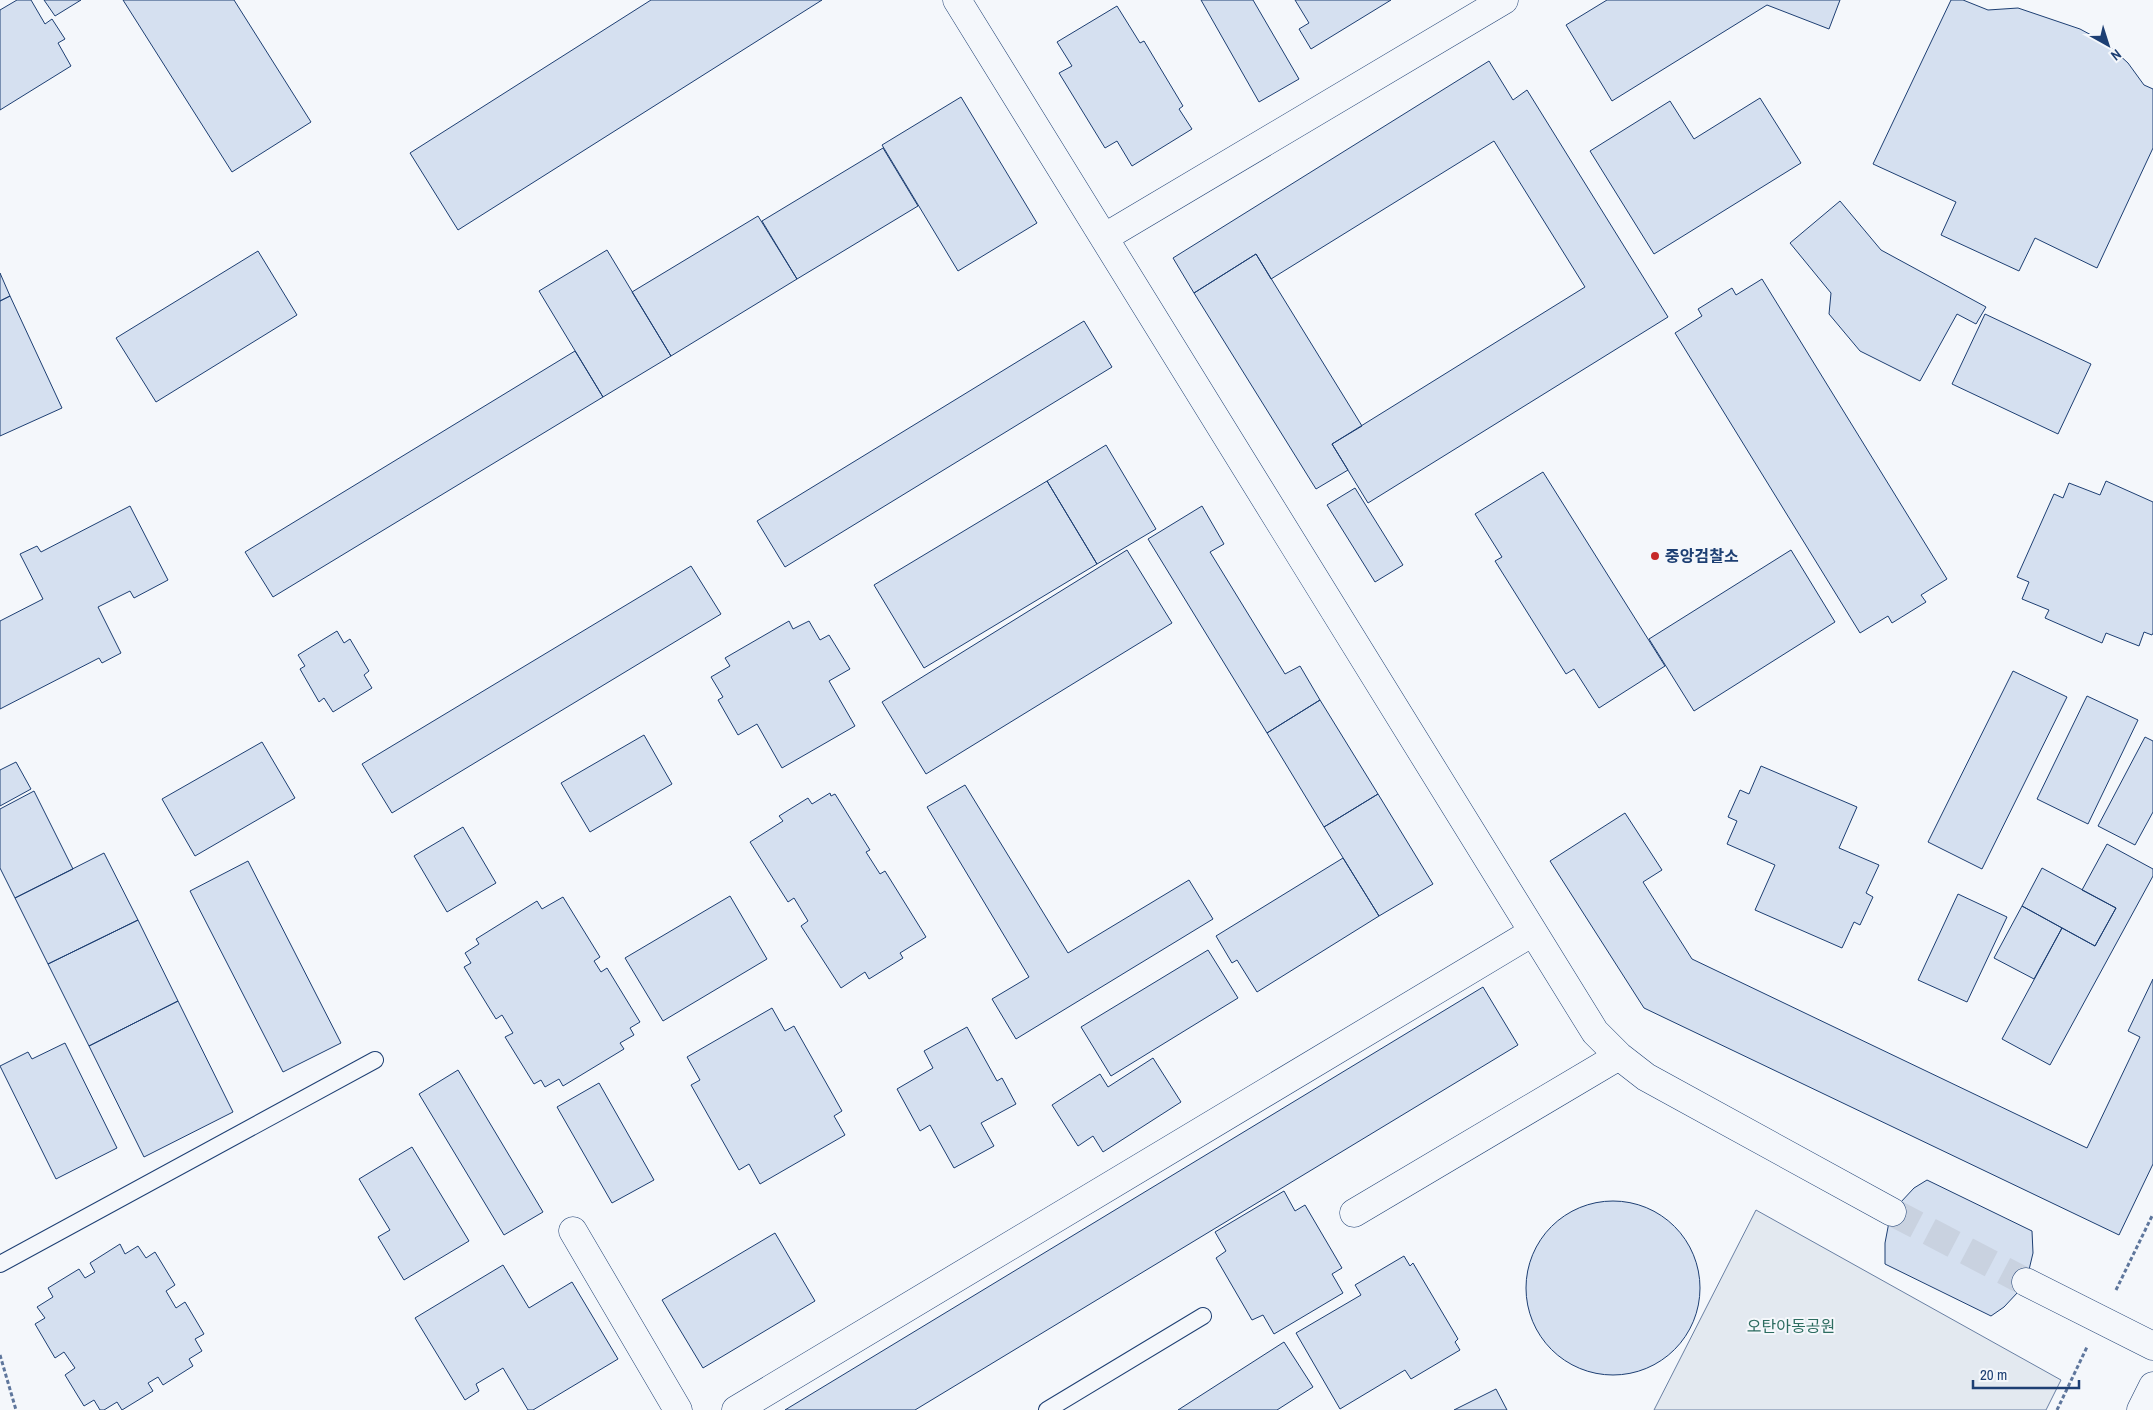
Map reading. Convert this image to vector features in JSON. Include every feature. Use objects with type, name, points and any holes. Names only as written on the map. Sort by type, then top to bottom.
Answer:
[{"type":"street","points":[[957,0],[1595,1032],[1619,1056],[1646,1077],[1892,1212]]},
{"type":"street","points":[[1105,237],[1504,0]]},
{"type":"street","points":[[736,1410],[1533,932]]},
{"type":"street","points":[[1354,1213],[1619,1056]]},
{"type":"street","points":[[573,1231],[678,1410]]},
{"type":"street","points":[[2026,1282],[2153,1346]]},
{"type":"street","points":[[2141,1410],[2153,1386]]},
{"type":"lane","points":[[0,1264],[375,1060]]},
{"type":"lane","points":[[1047,1410],[1203,1316]]},
{"type":"path","points":[[2057,1410],[2153,1214]]},
{"type":"path","points":[[0,1354],[16,1410]]},
{"type":"green space","name":"오탄아동공원","points":[[1756,1210],[2061,1380],[2046,1410],[1654,1410]]},
{"type":"building","points":[[17,0],[31,0],[45,24],[52,19],[65,39],[58,43],[71,66],[0,110],[0,10]]},
{"type":"building","points":[[44,0],[81,0],[55,16]]},
{"type":"building","points":[[123,0],[234,0],[311,122],[232,172]]},
{"type":"building","points":[[651,0],[822,0],[458,230],[410,153]]},
{"type":"building","points":[[1201,0],[1253,0],[1299,79],[1259,102]]},
{"type":"building","points":[[1295,0],[1391,0],[1311,49],[1299,29],[1309,23]]},
{"type":"building","points":[[1607,0],[1840,0],[1829,29],[1767,5],[1612,101],[1566,25]]},
{"type":"building","points":[[1951,0],[1963,0],[1988,10],[2018,8],[2080,29],[2106,43],[2128,63],[2144,85],[2153,89],[2153,148],[2097,268],[2035,238],[2019,271],[1941,235],[1956,202],[1873,164]]},
{"type":"building","points":[[1117,6],[1140,43],[1144,41],[1183,106],[1179,109],[1192,129],[1132,166],[1117,141],[1105,148],[1059,73],[1072,66],[1057,42]]},
{"type":"building","points":[[1489,61],[1513,100],[1527,90],[1668,317],[1368,503],[1332,444],[1585,287],[1494,141],[1271,279],[1256,254],[1194,293],[1173,258]]},
{"type":"building","points":[[961,97],[1037,223],[958,271],[882,145]]},
{"type":"building","points":[[1760,98],[1801,163],[1654,254],[1590,151],[1670,101],[1694,139]]},
{"type":"building","points":[[883,148],[918,206],[797,279],[762,221]]},
{"type":"building","points":[[1840,201],[1881,250],[1986,307],[1976,324],[1957,314],[1920,381],[1860,351],[1829,314],[1831,293],[1790,243]]},
{"type":"building","points":[[758,216],[797,279],[671,356],[632,292]]},
{"type":"building","points":[[607,250],[671,356],[603,397],[539,291]]},
{"type":"building","points":[[258,251],[297,315],[156,402],[116,338]]},
{"type":"building","points":[[1256,254],[1362,426],[1332,444],[1348,470],[1316,489],[1194,293]]},
{"type":"building","points":[[0,273],[10,296],[0,301]]},
{"type":"building","points":[[1762,279],[1947,579],[1921,595],[1926,602],[1892,623],[1888,616],[1860,633],[1675,333],[1702,316],[1698,309],[1732,288],[1736,295]]},
{"type":"building","points":[[10,296],[62,408],[0,436],[0,301]]},
{"type":"building","points":[[1985,314],[2091,364],[2058,434],[1952,384]]},
{"type":"building","points":[[1084,321],[1112,367],[785,567],[757,521]]},
{"type":"building","points":[[575,351],[603,397],[273,597],[245,552]]},
{"type":"building","points":[[1106,445],[1156,529],[1097,564],[1047,481]]},
{"type":"building","points":[[1543,472],[1665,666],[1599,708],[1574,669],[1566,674],[1495,561],[1502,557],[1475,514]]},
{"type":"building","points":[[1047,481],[1097,564],[924,668],[874,585]]},
{"type":"building","points":[[2106,481],[2153,502],[2153,633],[2152,635],[2144,632],[2139,646],[2106,633],[2102,643],[2045,618],[2049,610],[2022,599],[2029,582],[2017,577],[2054,494],[2063,498],[2069,483],[2100,495]]},
{"type":"building","points":[[1355,488],[1403,565],[1375,582],[1327,505]]},
{"type":"building","points":[[130,506],[168,580],[134,598],[130,591],[98,607],[121,653],[102,663],[99,658],[0,709],[0,621],[43,599],[20,554],[37,546],[41,552]]},
{"type":"building","points":[[1202,506],[1224,544],[1210,552],[1285,674],[1300,666],[1320,700],[1267,733],[1148,539]]},
{"type":"building","points":[[1127,550],[1172,623],[926,774],[882,702]]},
{"type":"building","name":"중앙검찰소","points":[[1791,550],[1835,622],[1694,711],[1649,639]]},
{"type":"building","points":[[691,566],[721,614],[392,813],[362,764]]},
{"type":"building","points":[[789,621],[793,629],[809,621],[820,640],[829,635],[850,669],[829,681],[855,726],[782,768],[757,724],[738,735],[718,700],[723,697],[711,677],[730,666],[725,658]]},
{"type":"building","points":[[337,631],[344,643],[350,639],[369,671],[364,675],[372,688],[333,712],[324,698],[319,702],[300,669],[305,666],[298,655]]},
{"type":"building","points":[[2013,671],[2067,697],[1982,869],[1928,842]]},
{"type":"building","points":[[2087,696],[2138,720],[2088,824],[2037,799]]},
{"type":"building","points":[[1320,700],[1378,794],[1324,827],[1267,733]]},
{"type":"building","points":[[644,735],[672,784],[590,832],[561,783]]},
{"type":"building","points":[[2145,737],[2153,741],[2153,812],[2135,845],[2098,826]]},
{"type":"building","points":[[262,742],[295,798],[195,856],[162,799]]},
{"type":"building","points":[[16,762],[31,789],[0,806],[0,770]]},
{"type":"building","points":[[1761,766],[1857,807],[1839,848],[1879,865],[1866,893],[1873,897],[1860,925],[1854,922],[1842,948],[1755,910],[1775,865],[1727,844],[1737,821],[1728,817],[1740,790],[1749,794]]},
{"type":"building","points":[[965,785],[1068,953],[1189,880],[1213,919],[1016,1039],[992,999],[1029,977],[927,807]]},
{"type":"building","points":[[34,791],[73,869],[15,898],[0,868],[0,809]]},
{"type":"building","points":[[830,793],[831,796],[835,794],[870,850],[866,852],[880,874],[885,871],[926,937],[900,953],[903,958],[869,979],[865,972],[841,988],[801,926],[808,921],[794,898],[788,902],[750,842],[783,821],[779,816],[808,798],[812,804]]},
{"type":"building","points":[[1378,794],[1433,884],[1379,916],[1324,827]]},
{"type":"building","points":[[1625,813],[1662,870],[1643,882],[1692,959],[2087,1148],[2140,1037],[2128,1031],[2153,979],[2153,1164],[2119,1235],[1644,1008],[1550,861]]},
{"type":"building","points":[[463,827],[496,883],[447,912],[414,856]]},
{"type":"building","points":[[2107,844],[2153,869],[2153,876],[2050,1065],[2002,1039],[2062,928],[2095,946],[2116,908],[2082,890]]},
{"type":"building","points":[[104,853],[138,920],[48,964],[15,898]]},
{"type":"building","points":[[1343,858],[1379,916],[1257,992],[1237,960],[1232,963],[1216,936]]},
{"type":"building","points":[[248,861],[341,1043],[283,1072],[190,891]]},
{"type":"building","points":[[2042,868],[2116,908],[2095,946],[2022,906]]},
{"type":"building","points":[[1958,894],[2007,917],[1967,1002],[1918,980]]},
{"type":"building","points":[[730,896],[767,959],[663,1021],[625,958]]},
{"type":"building","points":[[563,897],[600,957],[594,961],[601,972],[607,968],[640,1022],[630,1028],[634,1035],[620,1043],[624,1049],[563,1086],[559,1079],[545,1087],[541,1080],[534,1084],[505,1037],[513,1033],[502,1015],[496,1019],[464,967],[471,963],[465,953],[479,944],[476,939],[537,901],[542,909]]},
{"type":"building","points":[[2022,906],[2062,928],[2034,979],[1994,958]]},
{"type":"building","points":[[138,920],[178,1001],[89,1046],[48,964]]},
{"type":"building","points":[[1208,950],[1238,998],[1111,1076],[1081,1027]]},
{"type":"building","points":[[1483,987],[1518,1045],[915,1410],[785,1410]]},
{"type":"building","points":[[178,1001],[233,1112],[144,1157],[89,1046]]},
{"type":"building","points":[[772,1008],[785,1031],[794,1026],[842,1111],[834,1116],[845,1135],[760,1184],[749,1164],[739,1170],[691,1085],[700,1080],[687,1057]]},
{"type":"building","points":[[967,1027],[997,1081],[1002,1078],[1016,1104],[981,1123],[994,1146],[954,1168],[930,1125],[920,1131],[897,1089],[933,1068],[924,1051]]},
{"type":"building","points":[[65,1043],[117,1148],[56,1179],[0,1066],[28,1052],[32,1059]]},
{"type":"building","points":[[1153,1058],[1181,1102],[1103,1152],[1093,1136],[1078,1146],[1052,1105],[1100,1074],[1108,1087]]},
{"type":"building","points":[[458,1070],[543,1212],[504,1235],[419,1094]]},
{"type":"building","points":[[599,1083],[654,1180],[612,1203],[557,1107]]},
{"type":"building","points":[[412,1147],[469,1241],[404,1280],[378,1237],[390,1230],[359,1179]]},
{"type":"building","points":[[1927,1180],[2032,1231],[2033,1253],[2028,1274],[2018,1292],[2004,1307],[1991,1316],[1885,1264],[1885,1243],[1889,1222],[1900,1203],[1914,1188]]},
{"type":"building","points":[[1284,1191],[1295,1211],[1305,1205],[1342,1268],[1332,1274],[1343,1293],[1274,1334],[1263,1315],[1252,1320],[1216,1258],[1226,1251],[1215,1232]]},
{"type":"building","points":[[1613,1201],[1630,1203],[1654,1211],[1680,1233],[1690,1247],[1696,1263],[1700,1288],[1698,1305],[1690,1329],[1668,1355],[1654,1365],[1638,1371],[1613,1375],[1596,1373],[1572,1365],[1546,1343],[1536,1329],[1530,1313],[1526,1288],[1528,1271],[1536,1247],[1558,1221],[1572,1211],[1588,1205]]},
{"type":"building","points":[[775,1233],[815,1301],[703,1368],[662,1300]]},
{"type":"building","points":[[120,1244],[125,1254],[138,1246],[146,1258],[155,1252],[175,1285],[166,1291],[176,1308],[185,1302],[204,1334],[195,1339],[202,1351],[189,1359],[193,1366],[163,1385],[158,1377],[148,1383],[153,1391],[122,1410],[117,1402],[104,1410],[100,1410],[94,1400],[84,1406],[65,1375],[75,1368],[64,1352],[55,1358],[35,1324],[45,1318],[37,1307],[53,1297],[48,1288],[79,1269],[85,1278],[95,1272],[90,1263]]},
{"type":"building","points":[[1404,1256],[1410,1266],[1413,1263],[1458,1339],[1455,1342],[1460,1350],[1411,1379],[1405,1370],[1340,1409],[1296,1333],[1361,1295],[1355,1285]]},
{"type":"building","points":[[503,1265],[529,1308],[572,1282],[618,1359],[533,1410],[528,1410],[503,1368],[476,1384],[479,1391],[465,1400],[415,1318]]},
{"type":"building","points":[[1284,1342],[1313,1387],[1277,1410],[1178,1410]]},
{"type":"building","points":[[1496,1389],[1507,1410],[1454,1410]]},
{"type":"tunnel","points":[[1892,1212],[2026,1282]]},
{"type":"place","name":"중앙검찰소","points":[[1655,556]]}]
